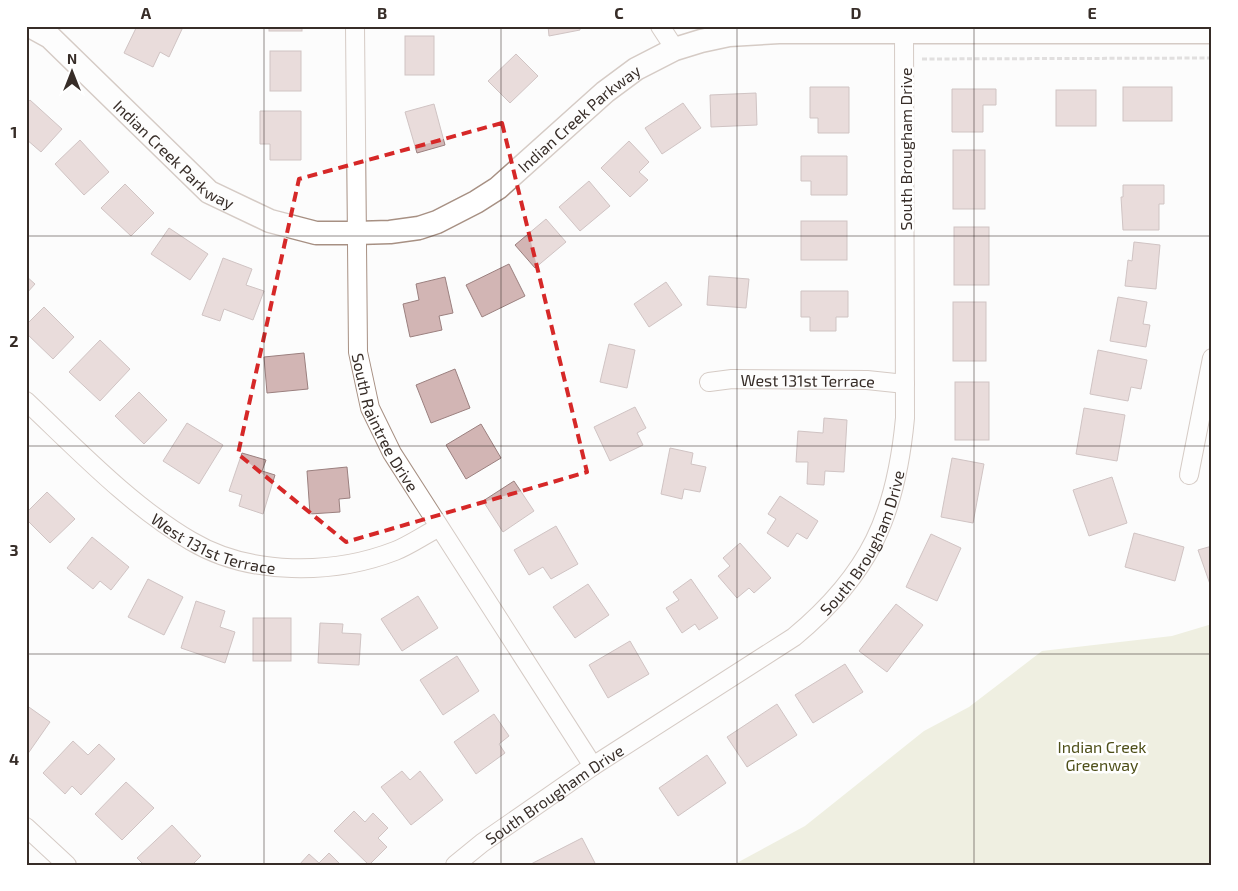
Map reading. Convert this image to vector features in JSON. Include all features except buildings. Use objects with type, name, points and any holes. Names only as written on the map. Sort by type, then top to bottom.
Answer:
[{"type":"street","name":"Indian Creek Parkway","points":[[30,26],[50,37],[209,192],[270,221],[316,233],[390,232],[419,228],[437,222],[476,202],[498,188],[605,92],[636,69],[675,49],[701,41],[729,35],[779,32],[904,30],[1212,32]]},
{"type":"street","name":"South Raintree Drive","points":[[355,26],[358,352],[370,408],[392,453],[438,528],[593,766]]},
{"type":"street","points":[[660,26],[675,49]]},
{"type":"street","name":"South Brougham Drive","points":[[455,865],[482,843],[593,766],[794,637],[823,613],[843,591],[875,542],[894,491],[901,460],[905,384],[904,30]]},
{"type":"street","points":[[1189,475],[1212,358]]},
{"type":"street","name":"West 131st Terrace","points":[[709,382],[732,379],[867,380],[905,384]]},
{"type":"street","name":"West 131st Terrace","points":[[26,401],[147,512],[192,542],[244,561],[299,568],[328,567],[396,550],[438,528]]},
{"type":"street","points":[[26,827],[68,865]]},
{"type":"path","points":[[904,59],[1212,58]]},
{"type":"highlighted area","points":[[502,123],[587,472],[346,542],[238,454],[299,179]]},
{"type":"green space","name":"Indian Creek Greenway","points":[[1212,624],[1212,865],[733,865],[805,826],[924,731],[969,707],[1042,651],[1172,636]]}]
